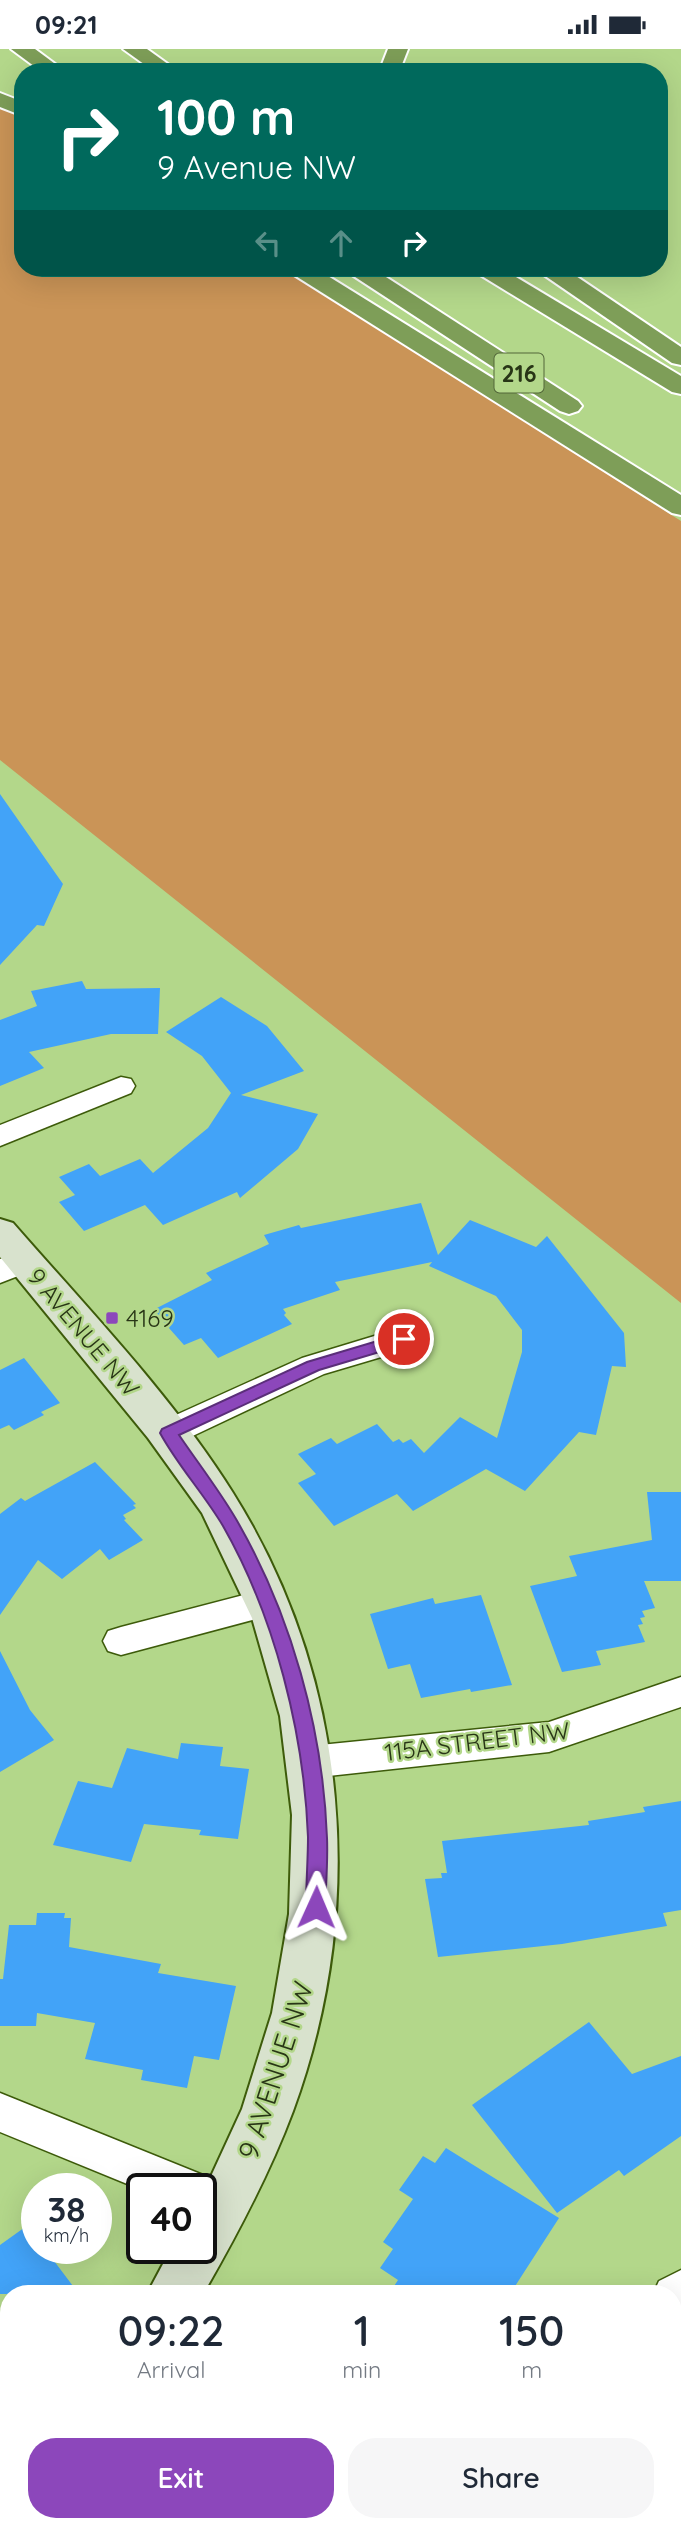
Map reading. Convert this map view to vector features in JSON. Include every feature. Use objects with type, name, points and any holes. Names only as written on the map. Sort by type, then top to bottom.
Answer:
[{"type":"highway","points":[[21,49],[42,63]]},
{"type":"highway","points":[[133,49],[155,63]]},
{"type":"highway","points":[[313,277],[681,507]]},
{"type":"highway","name":"216","points":[[371,277],[588,418]]},
{"type":"highway","points":[[500,277],[681,387]]},
{"type":"highway","points":[[562,277],[681,358]]},
{"type":"street","points":[[0,1136],[121,1086]]},
{"type":"street","name":"9 AVENUE NW","points":[[8,1255],[168,1433],[229,1522],[267,1603],[297,1694],[310,1762],[317,1837],[316,1907],[306,1979],[266,2118],[217,2181]]},
{"type":"street","points":[[168,1433],[313,1366],[404,1339]]},
{"type":"street","points":[[121,1641],[267,1603]]},
{"type":"street","name":"115A STREET NW","points":[[310,1762],[549,1737],[681,1692]]},
{"type":"street","points":[[0,2112],[149,2173]]},
{"type":"street","name":"9 AVENUE NW","points":[[177,2285],[183,2264]]},
{"type":"shaded area","points":[[0,107],[14,114],[14,277],[296,277],[681,521],[681,1303],[0,760]]},
{"type":"building","points":[[0,794],[63,884],[44,926],[37,925],[0,965]]},
{"type":"building","points":[[82,981],[86,989],[160,988],[158,1034],[111,1034],[29,1052],[44,1068],[0,1086],[0,1020],[37,1006],[31,991]]},
{"type":"building","points":[[221,997],[267,1026],[304,1071],[241,1095],[318,1114],[298,1149],[240,1198],[237,1192],[163,1225],[145,1205],[84,1231],[59,1202],[75,1195],[59,1177],[89,1164],[100,1176],[140,1159],[153,1173],[208,1128],[231,1093],[202,1056],[166,1032]]},
{"type":"building","points":[[421,1203],[438,1255],[470,1220],[536,1247],[547,1236],[624,1333],[626,1367],[612,1366],[596,1435],[579,1432],[525,1491],[486,1469],[413,1511],[397,1494],[334,1526],[298,1483],[316,1474],[298,1454],[331,1438],[337,1444],[377,1424],[393,1442],[399,1439],[403,1443],[411,1439],[424,1453],[460,1417],[497,1438],[522,1352],[522,1330],[496,1296],[429,1266],[432,1262],[335,1282],[340,1290],[283,1309],[286,1313],[284,1315],[292,1324],[218,1358],[201,1338],[184,1345],[153,1310],[212,1280],[206,1273],[269,1244],[264,1235],[299,1225],[301,1228]]},
{"type":"building","points":[[24,1358],[60,1403],[41,1412],[44,1415],[14,1430],[9,1425],[0,1429],[0,1370]]},
{"type":"building","points":[[95,1462],[136,1504],[133,1505],[136,1508],[123,1515],[126,1519],[124,1520],[143,1540],[109,1560],[100,1549],[62,1579],[38,1560],[0,1615],[0,1514],[21,1498],[25,1501]]},
{"type":"building","points":[[647,1492],[681,1492],[681,1581],[644,1581],[655,1608],[642,1611],[645,1617],[640,1618],[643,1624],[638,1625],[645,1642],[596,1651],[601,1665],[562,1672],[530,1586],[577,1576],[569,1556],[652,1540]]},
{"type":"building","points":[[481,1595],[512,1685],[421,1698],[410,1664],[388,1669],[370,1614],[433,1598],[435,1604]]},
{"type":"building","points":[[0,1651],[30,1710],[54,1740],[0,1772]]},
{"type":"building","points":[[181,1743],[223,1747],[220,1766],[249,1769],[238,1839],[199,1835],[201,1830],[144,1824],[131,1862],[53,1845],[78,1781],[112,1788],[127,1748],[178,1759]]},
{"type":"building","points":[[681,1801],[681,1910],[663,1913],[667,1926],[562,1944],[438,1957],[425,1879],[442,1878],[441,1873],[447,1873],[442,1841],[589,1825],[588,1821],[645,1812],[643,1807]]},
{"type":"building","points":[[37,1913],[65,1913],[64,1918],[71,1918],[69,1947],[161,1964],[158,1973],[236,1986],[219,2060],[194,2056],[187,2088],[141,2080],[143,2070],[85,2059],[95,2023],[37,2013],[36,2026],[0,2026],[0,1979],[3,1979],[9,1925],[36,1925]]},
{"type":"building","points":[[589,2022],[632,2074],[681,2056],[681,2136],[624,2176],[619,2170],[557,2213],[472,2105]]},
{"type":"building","points":[[446,2148],[559,2218],[516,2285],[395,2285],[398,2280],[380,2268],[393,2249],[383,2242],[413,2199],[399,2190],[423,2156],[435,2163]]},
{"type":"building","points":[[21,2230],[21,2264],[56,2264],[72,2285],[0,2285],[0,2245]]},
{"type":"place","name":"4169","points":[[112,1318]]},
{"type":"route","points":[[316,1907],[317,1837],[310,1762],[297,1694],[285,1650],[252,1566],[229,1522],[202,1478],[168,1433],[313,1366],[404,1339]]}]
